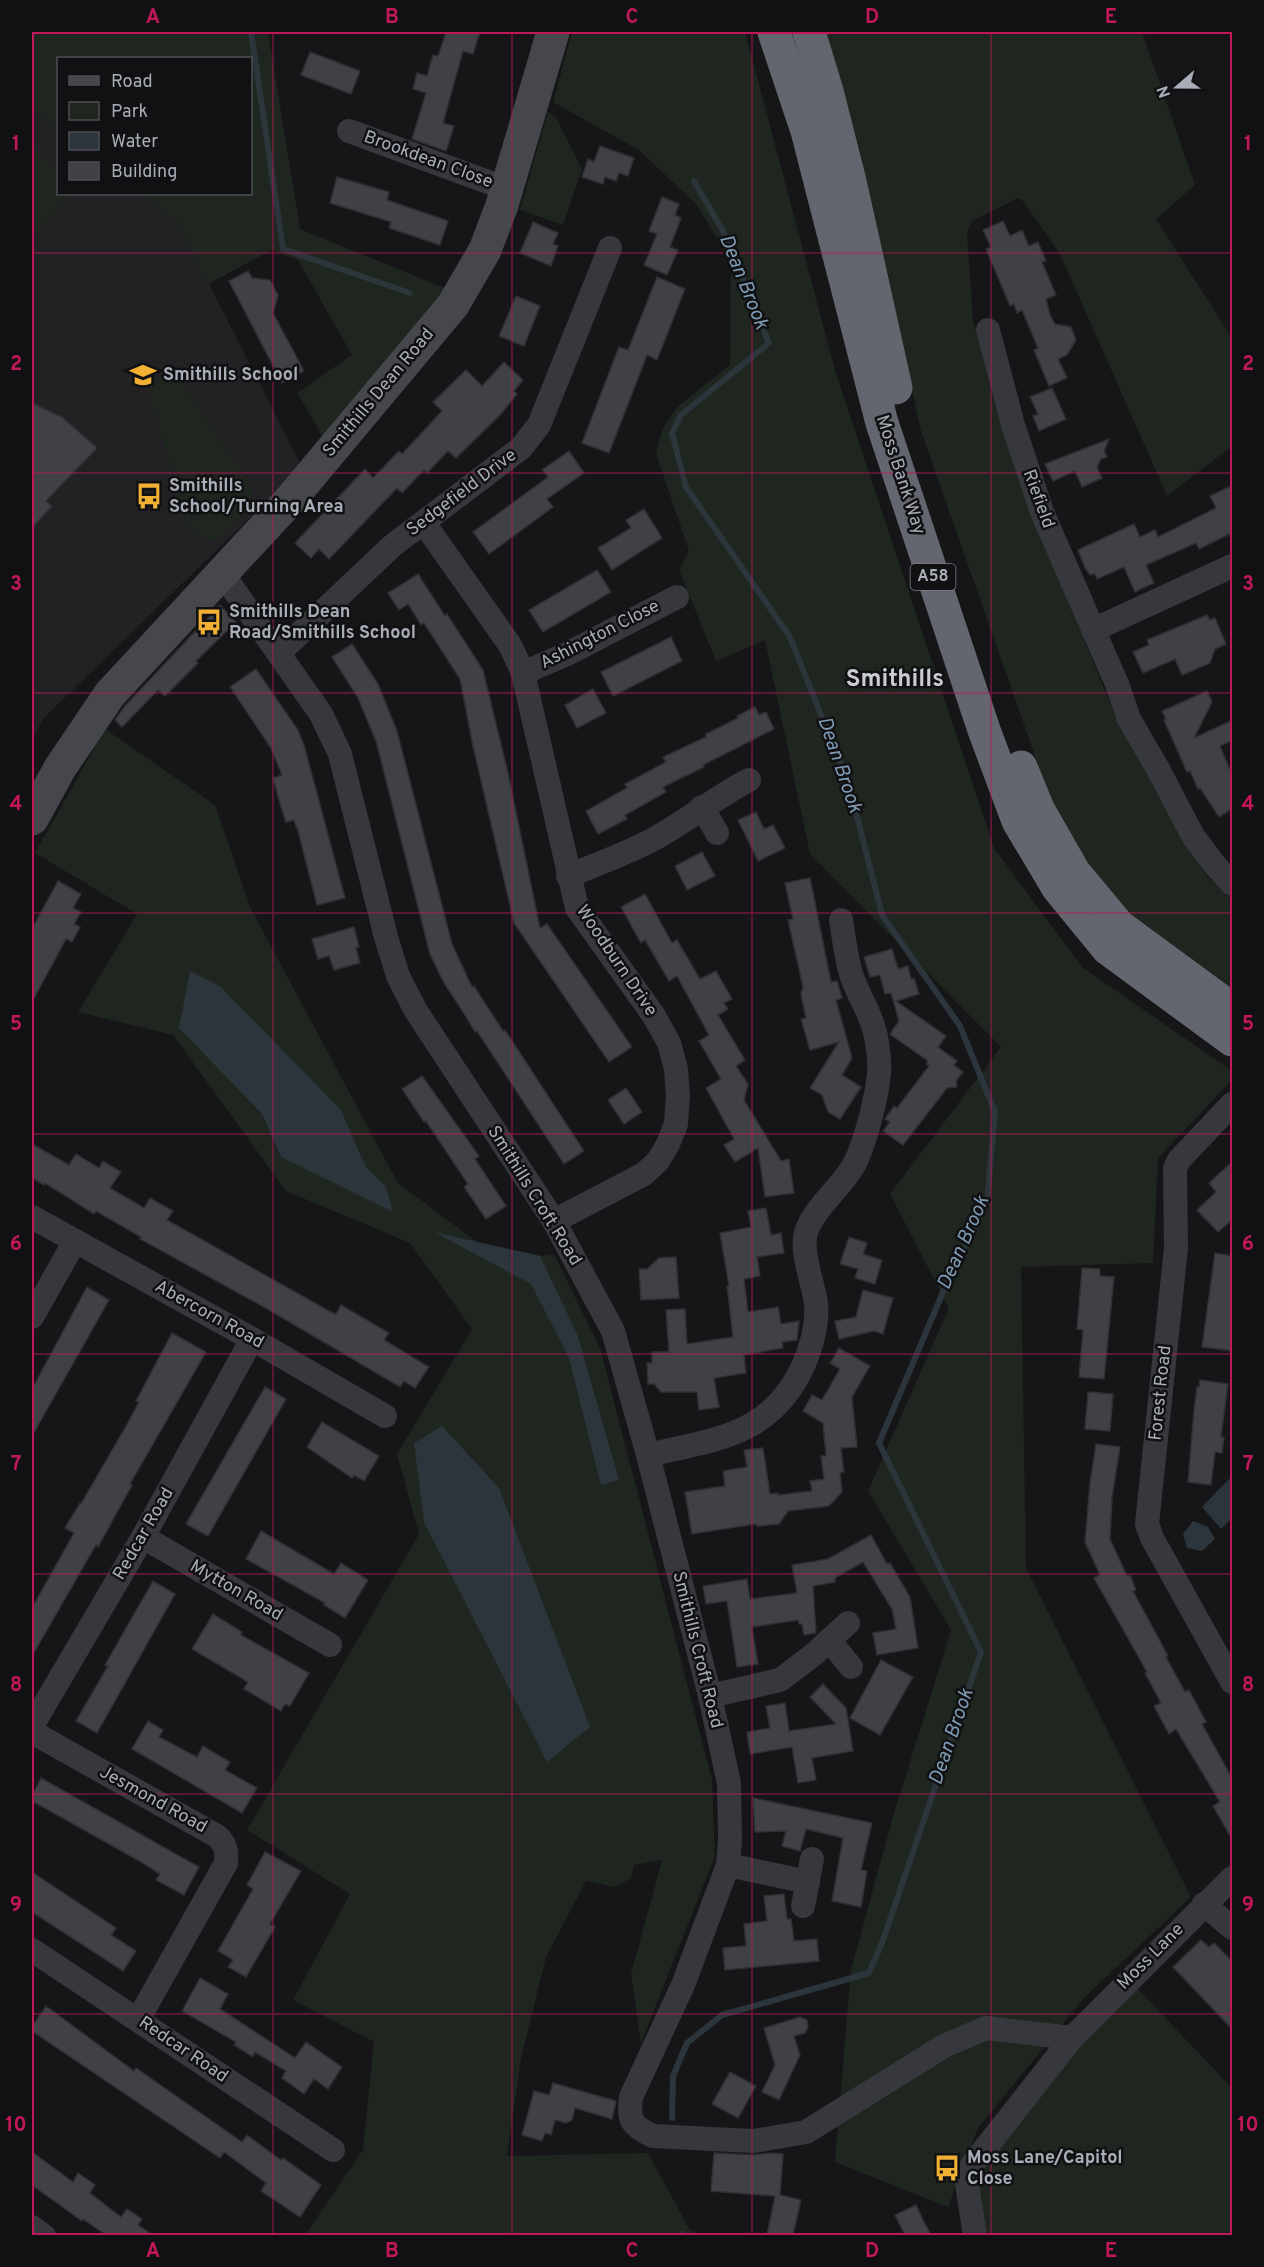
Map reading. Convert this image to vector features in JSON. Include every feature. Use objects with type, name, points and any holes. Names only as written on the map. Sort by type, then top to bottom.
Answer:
[{"type":"highway","name":"Moss Bank Way","points":[[774,32],[807,131],[882,423],[984,730],[1018,821],[1058,888],[1108,949],[1233,1040]]},
{"type":"highway","name":"Moss Bank Way","points":[[809,32],[827,91],[893,378],[917,464],[1008,735],[1038,809],[1074,872],[1119,926],[1233,1009]]},
{"type":"street","name":"Smithills Dean Road","points":[[32,819],[60,768],[110,694],[289,501],[453,305],[485,250],[507,189],[553,32]]},
{"type":"street","name":"Brookdean Close","points":[[349,131],[507,189]]},
{"type":"street","name":"Sedgefield Drive","points":[[279,652],[392,546],[521,448],[539,425],[600,299],[610,248]]},
{"type":"street","name":"Riefield","points":[[988,330],[1008,360],[1013,425],[1042,512],[1094,630],[1129,719],[1193,836],[1231,878]]},
{"type":"street","name":"Woodburn Drive","points":[[424,523],[510,645],[523,673],[577,908],[654,1016],[669,1043],[676,1069],[678,1096],[676,1124],[658,1161],[644,1174],[554,1221]]},
{"type":"street","points":[[1094,630],[1233,566]]},
{"type":"street","name":"Smithills Croft Road","points":[[222,573],[321,714],[340,754],[386,937],[399,975],[416,1011],[554,1221],[613,1331],[648,1455],[710,1696],[729,1783],[730,1840],[728,1865],[682,1985],[631,2097],[629,2114],[638,2129],[653,2136],[754,2141],[806,2132],[944,2046],[986,2028],[1072,2038]]},
{"type":"street","name":"Ashington Close","points":[[523,673],[567,654],[678,597]]},
{"type":"street","points":[[568,876],[619,856],[656,837],[749,780]]},
{"type":"street","points":[[702,807],[717,833]]},
{"type":"street","points":[[648,1455],[726,1437],[751,1425],[777,1408],[795,1385],[807,1356],[815,1329],[816,1303],[805,1246],[807,1228],[855,1162],[868,1123],[879,1072],[876,1036],[867,1006],[851,974],[847,928]]},
{"type":"street","name":"Forest Road","points":[[1233,1104],[1179,1160],[1175,1168],[1176,1248],[1147,1524],[1152,1538],[1233,1682]]},
{"type":"street","name":"Abercorn Road","points":[[32,1217],[385,1416]]},
{"type":"street","points":[[32,1317],[75,1240]]},
{"type":"street","name":"Redcar Road","points":[[32,1726],[143,1537],[252,1339]]},
{"type":"street","name":"Mytton Road","points":[[143,1537],[330,1645]]},
{"type":"street","points":[[710,1696],[780,1680],[848,1623]]},
{"type":"street","points":[[829,1640],[851,1666]]},
{"type":"street","name":"Jesmond Road","points":[[32,1732],[217,1836],[225,1843],[226,1863],[138,2020]]},
{"type":"street","points":[[728,1865],[808,1883]]},
{"type":"street","name":"Moss Lane","points":[[975,2235],[967,2184],[972,2164],[1072,2038],[1204,1904],[1233,1878]]},
{"type":"street","points":[[1204,1904],[1233,1928]]},
{"type":"street","name":"Redcar Road","points":[[32,1950],[333,2150]]},
{"type":"street","points":[[32,2227],[44,2235]]},
{"type":"shaded area","name":"Smithills School","points":[[32,107],[57,127],[57,195],[142,195],[178,223],[302,467],[43,719],[32,740]]},
{"type":"green space","points":[[32,32],[268,32],[300,229],[447,289],[326,442],[297,393],[352,355],[298,260],[272,250],[208,284],[178,223],[142,195],[252,195],[252,57],[57,57],[57,127],[32,107]]},
{"type":"green space","points":[[572,32],[745,32],[835,370],[994,848],[1082,967],[1232,1071],[1232,1080],[1158,1158],[1153,1263],[1021,1267],[1026,1568],[1191,1897],[1085,1997],[978,2128],[948,2207],[835,2162],[851,1970],[892,1820],[951,1630],[868,1491],[949,1308],[890,1194],[1001,1047],[810,854],[765,640],[716,661],[679,570],[689,551],[656,453],[663,428],[677,407],[730,365],[731,261],[696,204],[639,150],[553,102]]},
{"type":"green space","points":[[825,32],[1142,32],[1195,185],[1156,219],[1232,338],[1232,446],[1167,496],[1060,254],[1023,201],[1018,198],[972,221],[967,233],[973,320],[995,406],[1020,483],[1115,715],[1145,765],[1182,841],[1207,876],[1232,900],[1232,989],[1192,962],[1124,910],[1083,859],[1053,807],[921,431],[859,146]]},
{"type":"green space","points":[[548,112],[555,116],[582,169],[563,225],[520,210]]},
{"type":"green space","points":[[32,146],[57,170],[57,195],[70,195],[37,231],[32,226]]},
{"type":"green space","points":[[168,374],[175,376],[182,384],[251,485],[250,500],[246,508],[220,540],[201,536],[187,523],[150,395],[151,383]]},
{"type":"green space","points":[[105,729],[215,805],[251,909],[398,1183],[477,1242],[540,1256],[554,1254],[600,1348],[712,1780],[715,1856],[641,2043],[631,1974],[662,1860],[634,1865],[631,1878],[615,1887],[586,1881],[546,1957],[521,2059],[507,2156],[648,2153],[690,2230],[703,2235],[305,2235],[363,2150],[374,2042],[293,2000],[350,1894],[247,1830],[419,1534],[397,1454],[472,1329],[410,1243],[286,1191],[173,1035],[78,1012],[137,914],[35,853]],"holes":[[[341,1110],[366,1167],[386,1187],[281,1157],[262,1114]]]},
{"type":"green space","points":[[1136,1987],[1232,2088],[1232,2235],[975,2235],[978,2169],[1072,2038]]},
{"type":"water","points":[[190,971],[220,986],[341,1110],[366,1167],[386,1187],[393,1212],[281,1157],[262,1114],[179,1028]]},
{"type":"water","points":[[434,1232],[540,1256],[578,1336],[619,1480],[601,1485],[569,1358],[531,1284]]},
{"type":"water","points":[[442,1426],[499,1488],[590,1727],[547,1762],[424,1522],[414,1443]]},
{"type":"water","points":[[1232,1476],[1232,1518],[1221,1529],[1202,1507]]},
{"type":"water","points":[[1193,1521],[1208,1527],[1215,1539],[1202,1551],[1187,1548],[1183,1534]]},
{"type":"building","points":[[446,32],[480,32],[473,54],[463,51],[443,123],[454,126],[446,151],[412,139],[426,93],[413,89],[417,73],[427,76],[433,55],[438,56]]},
{"type":"building","points":[[310,52],[360,71],[351,94],[301,75]]},
{"type":"building","points":[[600,146],[634,158],[628,176],[619,173],[616,181],[605,177],[603,184],[582,177],[588,159],[594,162]]},
{"type":"building","points":[[337,177],[389,192],[387,200],[448,221],[440,245],[389,228],[391,222],[330,203]]},
{"type":"building","points":[[662,197],[679,204],[675,215],[681,218],[670,247],[678,250],[667,275],[644,265],[657,234],[649,231]]},
{"type":"building","points":[[1003,221],[1010,236],[1022,230],[1029,246],[1038,242],[1046,261],[1042,262],[1056,295],[1046,299],[1050,315],[1055,324],[1071,327],[1076,340],[1067,355],[1058,359],[1067,378],[1049,386],[1034,350],[1038,348],[1022,310],[1017,313],[1014,304],[1010,306],[986,249],[991,247],[983,230]]},
{"type":"building","points":[[533,222],[558,233],[553,244],[558,246],[551,266],[520,253]]},
{"type":"building","points":[[248,271],[252,278],[270,280],[278,295],[273,313],[304,371],[282,383],[229,281]]},
{"type":"building","points":[[657,277],[685,289],[657,360],[647,355],[609,453],[582,443],[619,347],[628,350]]},
{"type":"building","points":[[516,296],[540,306],[524,346],[499,336]]},
{"type":"building","points":[[504,362],[523,380],[514,391],[517,394],[500,415],[456,458],[448,451],[427,473],[424,470],[402,493],[397,488],[329,559],[319,549],[311,558],[295,543],[365,469],[373,478],[399,451],[402,454],[442,411],[433,402],[466,370],[482,386]]},
{"type":"building","points":[[1052,388],[1066,419],[1039,431],[1033,416],[1038,414],[1030,397]]},
{"type":"building","points":[[32,403],[62,417],[97,448],[46,501],[52,506],[32,528]]},
{"type":"building","points":[[1109,439],[1104,451],[1107,457],[1101,459],[1097,467],[1102,478],[1082,487],[1075,471],[1053,481],[1045,464]]},
{"type":"building","points":[[569,451],[584,473],[547,499],[553,507],[489,554],[473,532],[548,477],[542,470]]},
{"type":"building","points":[[1233,485],[1233,542],[1229,534],[1199,549],[1196,543],[1146,565],[1154,583],[1135,592],[1124,567],[1097,579],[1095,574],[1090,575],[1085,568],[1078,550],[1134,524],[1140,537],[1155,530],[1158,537],[1216,508],[1210,496]]},
{"type":"building","points":[[644,509],[662,538],[612,570],[598,548],[631,528],[626,520]]},
{"type":"building","points":[[597,570],[611,592],[543,632],[529,610]]},
{"type":"building","points":[[418,574],[483,670],[508,773],[540,928],[547,924],[632,1047],[609,1062],[514,923],[460,679],[424,623],[421,625],[408,604],[399,610],[388,593]]},
{"type":"building","points":[[220,605],[236,622],[196,661],[198,663],[165,696],[158,690],[122,727],[115,720],[125,706]]},
{"type":"building","points":[[1207,615],[1210,620],[1215,618],[1226,644],[1215,649],[1210,663],[1182,675],[1175,659],[1143,673],[1133,652],[1149,645],[1147,640]]},
{"type":"building","points":[[671,637],[682,661],[613,696],[601,672]]},
{"type":"building","points":[[352,644],[378,684],[397,731],[452,944],[472,987],[474,986],[503,1031],[505,1030],[584,1151],[564,1164],[477,1031],[475,1032],[444,983],[430,954],[376,741],[358,698],[332,657]]},
{"type":"building","points":[[256,669],[298,730],[304,745],[345,898],[317,905],[297,827],[294,820],[286,822],[273,778],[282,775],[271,748],[230,687]]},
{"type":"building","points":[[593,689],[606,713],[577,728],[565,705]]},
{"type":"building","points":[[1207,691],[1212,702],[1194,738],[1233,720],[1233,740],[1220,746],[1233,777],[1233,808],[1219,817],[1200,788],[1198,789],[1190,771],[1187,772],[1162,711]]},
{"type":"building","points":[[755,707],[759,715],[766,712],[774,729],[663,787],[666,792],[625,815],[627,819],[598,834],[586,811],[627,788],[625,784],[666,762],[663,757],[706,737],[706,734]]},
{"type":"building","points":[[756,812],[764,829],[773,825],[785,848],[758,861],[738,820]]},
{"type":"building","points":[[702,852],[715,876],[687,890],[675,866]]},
{"type":"building","points":[[810,878],[831,982],[837,981],[842,998],[836,1000],[852,1058],[842,1075],[861,1087],[840,1119],[828,1112],[822,1095],[810,1088],[839,1042],[810,1050],[801,1019],[806,1018],[801,994],[803,987],[788,920],[793,919],[785,883]]},
{"type":"building","points":[[58,881],[81,894],[73,908],[81,912],[74,924],[80,927],[72,942],[66,939],[32,1002],[32,929]]},
{"type":"building","points":[[645,894],[672,943],[677,940],[700,979],[716,971],[732,999],[724,1003],[728,1009],[718,1015],[745,1060],[736,1066],[748,1084],[744,1100],[781,1161],[789,1159],[794,1193],[765,1197],[758,1148],[735,1162],[724,1145],[734,1139],[706,1088],[721,1079],[699,1041],[709,1035],[677,976],[669,981],[645,940],[641,943],[621,907]]},
{"type":"building","points":[[354,927],[360,963],[334,970],[329,956],[318,959],[312,939]]},
{"type":"building","points":[[892,949],[898,969],[908,966],[911,979],[914,978],[919,994],[896,1001],[946,1036],[938,1047],[957,1061],[954,1065],[963,1072],[956,1081],[957,1087],[947,1088],[903,1145],[883,1131],[890,1122],[885,1119],[894,1106],[897,1108],[929,1066],[926,1064],[928,1061],[890,1034],[899,1021],[891,993],[885,994],[880,975],[870,977],[864,957]]},
{"type":"building","points":[[422,1076],[479,1156],[475,1159],[506,1206],[486,1219],[464,1187],[468,1184],[402,1089]]},
{"type":"building","points":[[626,1088],[642,1112],[624,1124],[608,1100]]},
{"type":"building","points":[[32,1144],[69,1165],[76,1154],[99,1168],[103,1161],[121,1172],[110,1188],[144,1208],[150,1198],[173,1211],[167,1220],[329,1311],[336,1314],[341,1305],[389,1333],[384,1340],[429,1367],[415,1388],[404,1381],[400,1387],[264,1307],[140,1239],[141,1237],[96,1211],[94,1214],[45,1183],[44,1185],[32,1178]]},
{"type":"building","points":[[1233,1161],[1233,1219],[1218,1232],[1197,1210],[1216,1192],[1209,1183]]},
{"type":"building","points":[[766,1208],[771,1235],[781,1233],[784,1253],[757,1257],[760,1276],[744,1279],[748,1312],[778,1307],[781,1324],[799,1321],[797,1340],[782,1342],[783,1348],[744,1355],[746,1373],[714,1378],[719,1407],[699,1410],[697,1392],[661,1392],[654,1384],[648,1384],[647,1363],[652,1363],[652,1352],[669,1352],[666,1310],[685,1309],[687,1344],[733,1337],[727,1286],[729,1286],[720,1233],[751,1227],[748,1211]]},
{"type":"building","points":[[849,1237],[867,1243],[863,1254],[882,1260],[875,1284],[855,1278],[858,1269],[840,1264]]},
{"type":"building","points":[[1215,1253],[1233,1256],[1233,1351],[1202,1347]]},
{"type":"building","points":[[676,1257],[679,1298],[641,1300],[639,1269],[647,1269],[659,1258]]},
{"type":"building","points":[[1082,1268],[1100,1269],[1100,1276],[1114,1277],[1104,1379],[1079,1377],[1083,1330],[1077,1329]]},
{"type":"building","points":[[87,1287],[109,1300],[32,1436],[32,1389]]},
{"type":"building","points":[[863,1290],[893,1298],[883,1334],[874,1331],[839,1339],[835,1321],[856,1317]]},
{"type":"building","points":[[172,1333],[206,1352],[130,1484],[132,1485],[98,1547],[96,1545],[32,1656],[32,1608],[74,1533],[65,1528],[125,1428],[139,1402],[136,1401]]},
{"type":"building","points":[[839,1348],[870,1366],[852,1397],[857,1447],[841,1448],[844,1472],[840,1473],[842,1492],[829,1506],[788,1511],[779,1524],[758,1526],[755,1524],[692,1534],[685,1492],[725,1486],[723,1471],[747,1467],[744,1450],[763,1448],[770,1494],[812,1491],[810,1481],[824,1479],[821,1456],[826,1456],[823,1423],[803,1411],[812,1395],[822,1400],[840,1369],[830,1363]]},
{"type":"building","points":[[1200,1380],[1228,1384],[1221,1437],[1224,1437],[1222,1453],[1215,1452],[1211,1485],[1188,1482],[1194,1410]]},
{"type":"building","points":[[265,1387],[286,1399],[208,1536],[186,1524]]},
{"type":"building","points":[[1088,1392],[1113,1394],[1110,1431],[1085,1429]]},
{"type":"building","points":[[322,1422],[379,1456],[364,1481],[354,1475],[352,1478],[307,1447]]},
{"type":"building","points":[[1096,1444],[1120,1447],[1112,1498],[1110,1539],[1127,1576],[1130,1575],[1136,1590],[1133,1591],[1168,1656],[1166,1657],[1185,1692],[1189,1690],[1206,1722],[1202,1724],[1233,1780],[1233,1841],[1213,1806],[1220,1802],[1176,1729],[1169,1734],[1154,1706],[1161,1703],[1145,1673],[1147,1672],[1094,1578],[1100,1575],[1085,1542]]},
{"type":"building","points":[[261,1531],[334,1574],[341,1563],[368,1580],[345,1618],[324,1605],[325,1603],[246,1559]]},
{"type":"building","points":[[871,1535],[887,1564],[890,1563],[910,1597],[918,1648],[877,1655],[873,1633],[896,1629],[892,1609],[863,1562],[835,1578],[835,1582],[813,1586],[816,1633],[804,1635],[802,1624],[799,1624],[798,1620],[752,1627],[758,1664],[737,1667],[727,1601],[706,1604],[703,1586],[747,1579],[750,1599],[797,1593],[792,1565],[828,1559]]},
{"type":"building","points":[[153,1581],[175,1594],[97,1733],[76,1721]]},
{"type":"building","points":[[213,1614],[242,1632],[241,1635],[309,1673],[290,1706],[285,1704],[281,1711],[244,1689],[248,1682],[192,1649]]},
{"type":"building","points":[[881,1660],[913,1677],[880,1735],[850,1718]]},
{"type":"building","points":[[823,1684],[846,1708],[853,1751],[812,1758],[816,1780],[798,1783],[792,1747],[750,1754],[747,1732],[770,1728],[766,1706],[785,1703],[789,1731],[836,1724],[810,1697]]},
{"type":"building","points":[[148,1721],[163,1730],[159,1737],[197,1757],[203,1746],[230,1762],[225,1770],[257,1788],[242,1813],[132,1749]]},
{"type":"building","points":[[41,1778],[199,1867],[184,1895],[156,1880],[160,1874],[143,1863],[32,1801],[32,1796]]},
{"type":"building","points":[[753,1798],[872,1823],[861,1870],[867,1871],[861,1907],[832,1901],[843,1838],[806,1829],[800,1851],[782,1846],[786,1831],[755,1832]]},
{"type":"building","points":[[265,1852],[301,1871],[270,1924],[275,1927],[246,1977],[228,1967],[233,1960],[218,1951],[253,1889],[247,1885]]},
{"type":"building","points":[[32,1872],[116,1928],[111,1935],[136,1951],[123,1971],[32,1912]]},
{"type":"building","points":[[784,1894],[787,1919],[791,1919],[794,1941],[817,1939],[819,1961],[725,1970],[723,1948],[746,1946],[744,1924],[767,1921],[764,1896]]},
{"type":"building","points":[[1201,1940],[1209,1947],[1214,1943],[1233,1962],[1233,2030],[1173,1967]]},
{"type":"building","points":[[200,1978],[228,1994],[220,2009],[295,2058],[306,2042],[342,2067],[328,2089],[314,2079],[304,2094],[282,2078],[286,2071],[255,2052],[253,2057],[234,2045],[236,2042],[182,2011]]},
{"type":"building","points":[[46,2006],[134,2071],[136,2068],[242,2142],[247,2135],[321,2185],[300,2217],[261,2191],[266,2183],[224,2152],[220,2158],[32,2031],[32,2027]]},
{"type":"building","points":[[800,2017],[807,2020],[808,2027],[805,2033],[794,2036],[800,2055],[779,2100],[762,2092],[775,2065],[764,2028]]},
{"type":"building","points":[[730,2072],[756,2086],[738,2118],[712,2104]]},
{"type":"building","points":[[553,2083],[616,2101],[612,2119],[575,2108],[572,2120],[566,2123],[555,2120],[551,2135],[545,2133],[542,2141],[522,2135],[534,2091],[549,2095]]},
{"type":"building","points":[[32,2152],[73,2182],[78,2173],[95,2185],[90,2193],[121,2217],[127,2209],[142,2219],[138,2225],[153,2235],[106,2235],[83,2219],[82,2221],[32,2185]]},
{"type":"building","points":[[714,2153],[783,2154],[780,2195],[801,2200],[793,2235],[767,2235],[775,2196],[711,2191]]},
{"type":"building","points":[[916,2205],[931,2235],[905,2235],[895,2215]]},
{"type":"waterway","name":"Dean Brook","points":[[251,32],[283,249],[410,293]]},
{"type":"waterway","name":"Dean Brook","points":[[672,2118],[673,2076],[687,2043],[722,2015],[869,1973],[882,1943],[981,1652],[879,1443],[949,1278],[987,1202],[995,1112],[960,1026],[882,915],[849,785],[790,637],[686,487],[672,433],[681,415],[769,343],[723,231],[694,181]]},
{"type":"place","name":"Smithills School","points":[[143,375]]},
{"type":"place","name":"Smithills School/Turning Area","points":[[149,496]]},
{"type":"place","name":"Smithills Dean Road/Smithills School","points":[[209,622]]},
{"type":"place","name":"Moss Lane/Capitol Close","points":[[947,2168]]},
{"type":"district","name":"Smithills","points":[[895,680]]}]
